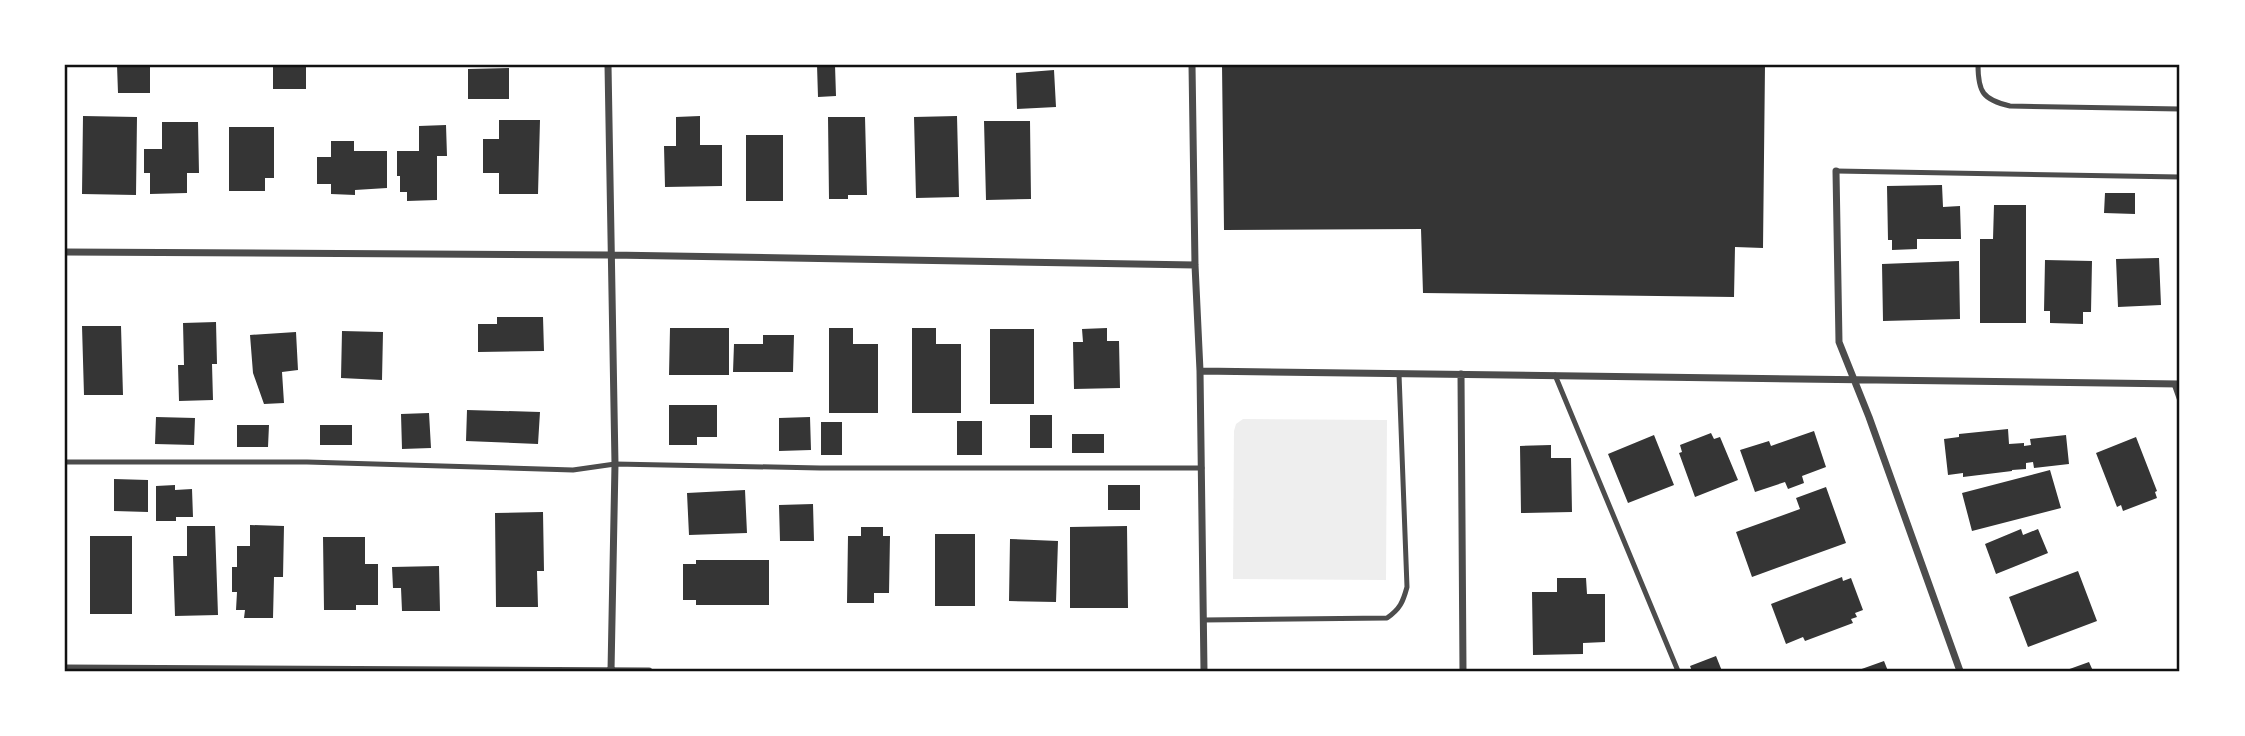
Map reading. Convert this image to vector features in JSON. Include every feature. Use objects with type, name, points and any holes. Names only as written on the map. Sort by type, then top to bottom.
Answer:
[{"type":"street","points":[[608,65],[615,464],[611,671]]},
{"type":"street","points":[[1192,65],[1204,671]]},
{"type":"street","points":[[1836,171],[1839,342],[1960,671]]},
{"type":"street","points":[[65,252],[611,254],[1195,265]]},
{"type":"street","points":[[1200,371],[2177,384]]},
{"type":"street","points":[[1461,374],[1463,671]]},
{"type":"street","points":[[65,668],[649,671]]},
{"type":"lane","points":[[1979,65],[1980,89],[1991,99],[2010,106],[2180,109]]},
{"type":"lane","points":[[1836,171],[2180,177]]},
{"type":"lane","points":[[1203,620],[1387,618],[1397,611],[1407,587],[1399,374]]},
{"type":"lane","points":[[1555,375],[1678,671]]},
{"type":"lane","points":[[2177,384],[2180,401]]},
{"type":"lane","points":[[65,462],[307,462],[573,470],[615,464],[820,468],[1202,468]]},
{"type":"shaded area","points":[[1243,419],[1387,420],[1386,580],[1233,579],[1234,431],[1236,424]]},
{"type":"building","points":[[117,65],[150,65],[150,93],[118,93]]},
{"type":"building","points":[[273,65],[306,65],[306,89],[273,89]]},
{"type":"building","points":[[817,65],[835,65],[836,96],[818,97]]},
{"type":"building","points":[[1222,65],[1765,65],[1763,248],[1735,247],[1734,297],[1423,293],[1421,229],[1224,230]]},
{"type":"building","points":[[509,68],[509,99],[468,99],[468,69]]},
{"type":"building","points":[[1054,70],[1056,107],[1017,109],[1016,73]]},
{"type":"building","points":[[83,116],[137,117],[136,195],[82,194]]},
{"type":"building","points":[[700,116],[700,145],[722,145],[722,186],[665,187],[664,146],[676,146],[676,117]]},
{"type":"building","points":[[957,116],[959,197],[916,198],[914,117]]},
{"type":"building","points":[[828,117],[865,117],[867,195],[829,199]]},
{"type":"building","points":[[499,120],[540,120],[538,194],[499,194],[499,173],[483,173],[483,139],[499,139]]},
{"type":"building","points":[[984,121],[1030,121],[1031,199],[986,200]]},
{"type":"building","points":[[162,122],[198,122],[199,173],[187,173],[187,193],[150,194],[150,173],[144,173],[144,149],[162,149]]},
{"type":"building","points":[[446,125],[447,156],[437,156],[437,200],[407,201],[407,192],[400,192],[397,151],[419,151],[419,126]]},
{"type":"building","points":[[229,127],[274,127],[274,178],[265,178],[265,191],[229,191]]},
{"type":"building","points":[[746,135],[783,135],[783,201],[746,201]]},
{"type":"building","points":[[331,141],[354,141],[354,151],[387,151],[387,188],[355,190],[355,195],[331,194],[331,184],[317,184],[317,157],[331,157]]},
{"type":"building","points":[[1942,185],[1943,207],[1960,206],[1961,239],[1917,239],[1917,249],[1892,250],[1892,240],[1888,240],[1887,186]]},
{"type":"building","points":[[2105,193],[2135,193],[2135,214],[2104,213]]},
{"type":"building","points":[[1994,205],[2026,205],[2026,323],[1980,323],[1980,239],[1993,239]]},
{"type":"building","points":[[2159,258],[2161,305],[2118,307],[2116,259]]},
{"type":"building","points":[[2045,260],[2092,261],[2091,312],[2083,312],[2083,324],[2050,323],[2050,311],[2044,311]]},
{"type":"building","points":[[1959,261],[1960,319],[1883,321],[1882,264]]},
{"type":"building","points":[[497,317],[543,317],[544,351],[478,352],[478,324],[497,324]]},
{"type":"building","points":[[216,322],[217,364],[212,364],[213,400],[179,401],[178,365],[184,365],[183,323]]},
{"type":"building","points":[[82,326],[121,326],[123,395],[84,395]]},
{"type":"building","points":[[670,328],[729,328],[729,375],[669,375]]},
{"type":"building","points":[[829,328],[853,328],[853,344],[878,344],[878,413],[829,413]]},
{"type":"building","points":[[912,328],[936,328],[936,344],[961,344],[961,413],[912,413]]},
{"type":"building","points":[[1107,328],[1107,341],[1119,341],[1120,388],[1074,389],[1073,342],[1083,342],[1082,329]]},
{"type":"building","points":[[990,329],[1034,329],[1034,404],[990,404]]},
{"type":"building","points":[[342,331],[383,332],[382,380],[341,378]]},
{"type":"building","points":[[296,332],[298,370],[282,372],[284,403],[264,404],[253,373],[250,335]]},
{"type":"building","points":[[763,335],[794,335],[793,372],[733,372],[734,344],[763,344]]},
{"type":"building","points":[[669,405],[717,405],[717,437],[697,437],[697,445],[669,445]]},
{"type":"building","points":[[467,410],[540,412],[538,444],[466,441]]},
{"type":"building","points":[[429,413],[431,448],[402,449],[401,414]]},
{"type":"building","points":[[1030,415],[1052,415],[1052,448],[1030,448]]},
{"type":"building","points":[[156,417],[195,418],[194,445],[155,444]]},
{"type":"building","points":[[810,417],[811,450],[779,451],[779,418]]},
{"type":"building","points":[[957,421],[982,421],[982,455],[957,455]]},
{"type":"building","points":[[821,422],[842,422],[842,455],[821,455]]},
{"type":"building","points":[[237,425],[269,425],[268,447],[237,447]]},
{"type":"building","points":[[320,425],[352,425],[352,445],[320,445]]},
{"type":"building","points":[[2008,429],[2009,444],[2024,443],[2024,446],[2031,445],[2030,439],[2066,435],[2069,464],[2034,468],[2033,462],[2026,463],[2026,469],[1963,477],[1963,473],[1948,475],[1944,439],[1959,437],[1959,434]]},
{"type":"building","points":[[1814,431],[1826,467],[1802,476],[1804,483],[1788,489],[1785,482],[1755,492],[1740,450],[1769,441],[1771,446]]},
{"type":"building","points":[[1711,433],[1714,439],[1720,437],[1738,480],[1695,497],[1679,453],[1682,452],[1680,445]]},
{"type":"building","points":[[1072,434],[1104,434],[1104,453],[1072,453]]},
{"type":"building","points":[[1654,435],[1674,485],[1628,503],[1608,454]]},
{"type":"building","points":[[2136,437],[2157,491],[2157,498],[2123,511],[2121,505],[2117,507],[2096,453]]},
{"type":"building","points":[[1551,445],[1551,458],[1571,458],[1572,512],[1521,513],[1520,446]]},
{"type":"building","points":[[2050,470],[2061,508],[1972,531],[1962,493]]},
{"type":"building","points":[[114,479],[148,480],[148,512],[114,511]]},
{"type":"building","points":[[175,485],[175,490],[192,489],[193,517],[176,517],[176,521],[156,521],[156,486]]},
{"type":"building","points":[[1108,485],[1140,485],[1140,510],[1108,510]]},
{"type":"building","points":[[1826,487],[1846,543],[1752,577],[1736,532],[1800,509],[1796,498]]},
{"type":"building","points":[[745,490],[747,533],[689,535],[687,493]]},
{"type":"building","points":[[813,504],[814,541],[780,541],[779,505]]},
{"type":"building","points":[[543,512],[544,571],[537,571],[538,607],[496,607],[495,513]]},
{"type":"building","points":[[250,525],[284,526],[283,577],[274,577],[273,618],[244,618],[245,610],[236,610],[237,592],[232,592],[232,567],[237,567],[237,546],[250,546]]},
{"type":"building","points":[[187,526],[215,526],[218,615],[175,616],[173,556],[187,556]]},
{"type":"building","points":[[1127,526],[1128,608],[1070,608],[1070,527]]},
{"type":"building","points":[[861,527],[883,527],[883,536],[890,536],[889,593],[874,593],[874,603],[847,603],[848,536],[861,536]]},
{"type":"building","points":[[2021,529],[2023,535],[2038,529],[2048,553],[1996,574],[1985,544]]},
{"type":"building","points":[[935,534],[975,534],[975,606],[935,606]]},
{"type":"building","points":[[90,536],[132,536],[132,614],[90,614]]},
{"type":"building","points":[[323,537],[365,537],[365,564],[378,564],[378,605],[356,605],[356,610],[324,610]]},
{"type":"building","points":[[1010,539],[1058,541],[1056,602],[1009,601]]},
{"type":"building","points":[[696,560],[769,560],[769,605],[696,605],[696,600],[683,600],[683,564],[696,564]]},
{"type":"building","points":[[439,566],[440,611],[402,611],[401,588],[393,588],[392,567]]},
{"type":"building","points":[[2078,571],[2097,621],[2028,647],[2009,597]]},
{"type":"building","points":[[1842,577],[1843,581],[1851,578],[1863,610],[1855,613],[1857,617],[1851,619],[1853,623],[1805,641],[1803,637],[1786,644],[1771,604]]},
{"type":"building","points":[[1557,578],[1586,578],[1587,594],[1605,594],[1605,642],[1583,643],[1583,654],[1533,655],[1532,592],[1557,592]]},
{"type":"building","points":[[1716,656],[1722,671],[1692,671],[1690,666]]},
{"type":"building","points":[[1884,661],[1888,671],[1856,671]]},
{"type":"building","points":[[2089,662],[2093,671],[2064,671]]}]
